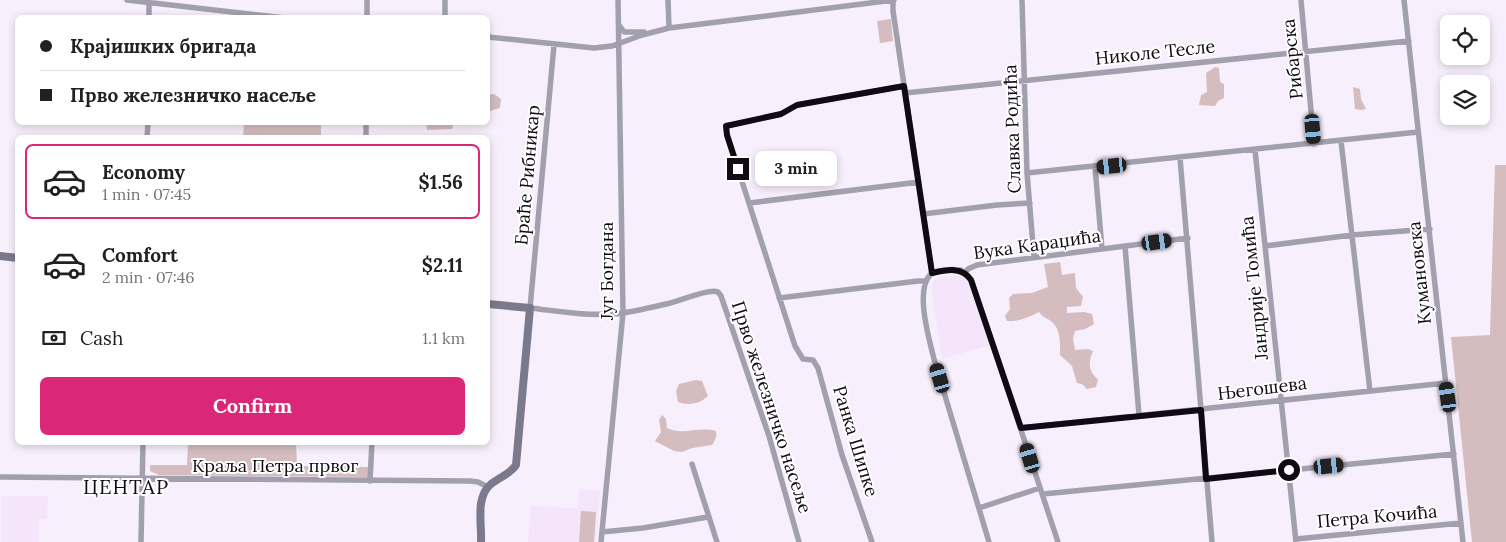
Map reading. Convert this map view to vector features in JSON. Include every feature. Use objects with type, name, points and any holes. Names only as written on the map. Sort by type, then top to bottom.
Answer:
[{"type":"street","points":[[128,0],[261,15]]},
{"type":"street","points":[[367,0],[367,15]]},
{"type":"street","points":[[445,15],[446,0]]},
{"type":"street","name":"Југ Богдана","points":[[601,542],[623,313],[618,0]]},
{"type":"street","points":[[668,0],[669,28]]},
{"type":"street","points":[[490,37],[554,45],[605,47],[669,28],[850,2],[893,0],[893,11],[932,273],[925,283],[924,306],[934,359],[989,542]]},
{"type":"street","name":"Славка Родића","points":[[1022,0],[1027,174],[1034,257]]},
{"type":"street","name":"Рибарска","points":[[1301,0],[1314,144]]},
{"type":"street","name":"Кумановска","points":[[1404,0],[1463,542]]},
{"type":"street","points":[[149,1],[149,15]]},
{"type":"street","points":[[619,25],[621,29],[629,33],[651,32]]},
{"type":"street","name":"Николе Тесле","points":[[905,93],[1408,41]]},
{"type":"street","name":"Браће Рибникар","points":[[530,308],[554,45]]},
{"type":"street","points":[[904,86],[797,105],[781,114],[726,126],[727,135],[779,298],[918,281],[925,283]]},
{"type":"street","points":[[1027,174],[1418,132]]},
{"type":"street","points":[[1341,141],[1370,391]]},
{"type":"street","name":"Јандрије Томића","points":[[1255,150],[1296,540]]},
{"type":"street","points":[[1180,158],[1212,542]]},
{"type":"street","points":[[1095,167],[1102,249]]},
{"type":"street","points":[[748,203],[919,182]]},
{"type":"street","points":[[923,214],[1030,203]]},
{"type":"street","points":[[1265,246],[1352,235],[1430,229]]},
{"type":"street","name":"Вука Караџића","points":[[932,273],[957,270],[964,272],[968,268],[978,265],[1188,238]]},
{"type":"street","points":[[1125,246],[1140,415]]},
{"type":"street","points":[[0,256],[15,258]]},
{"type":"street","points":[[964,272],[971,280],[1058,542]]},
{"type":"street","name":"Прво железничко насеље","points":[[623,313],[682,300],[708,290],[718,292],[769,436],[799,542]]},
{"type":"street","name":"Ранка Шипке","points":[[779,298],[798,353],[803,359],[813,360],[818,368],[842,455],[872,542]]},
{"type":"street","points":[[490,304],[583,314],[623,313]]},
{"type":"street","points":[[481,542],[482,497],[488,487],[507,475],[516,465],[530,308]]},
{"type":"street","name":"Његошева","points":[[1021,428],[1446,383]]},
{"type":"street","points":[[141,542],[143,445]]},
{"type":"street","points":[[370,481],[372,445]]},
{"type":"street","points":[[1043,494],[1454,454]]},
{"type":"street","points":[[692,464],[717,542]]},
{"type":"street","name":"Краља Петра првог","points":[[0,477],[470,481],[478,482],[488,487]]},
{"type":"street","points":[[979,508],[1040,488]]},
{"type":"street","points":[[602,532],[643,528],[708,517]]},
{"type":"street","name":"Петра Кочића","points":[[1296,540],[1461,523]]},
{"type":"shaded area","points":[[891,19],[893,41],[880,43],[877,21]]},
{"type":"shaded area","points":[[1215,67],[1219,68],[1220,82],[1224,84],[1224,98],[1218,101],[1215,106],[1199,105],[1201,95],[1207,92],[1206,73]]},
{"type":"shaded area","points":[[1353,87],[1360,89],[1361,99],[1366,109],[1355,109]]},
{"type":"shaded area","points":[[494,94],[501,99],[500,108],[490,111],[490,95]]},
{"type":"shaded area","points":[[244,125],[321,125],[321,135],[243,135]]},
{"type":"shaded area","points":[[426,125],[453,125],[452,129],[427,130]]},
{"type":"shaded area","points":[[1495,165],[1506,165],[1506,542],[1472,542],[1451,337],[1490,335]]},
{"type":"shaded area","points":[[1060,262],[1062,275],[1075,273],[1076,288],[1083,297],[1081,306],[1067,307],[1067,313],[1084,312],[1092,314],[1094,324],[1085,329],[1075,331],[1073,338],[1075,350],[1088,349],[1093,351],[1090,367],[1098,380],[1096,387],[1087,389],[1082,384],[1077,383],[1072,366],[1060,355],[1057,329],[1050,320],[1039,312],[1015,321],[1007,321],[1005,316],[1010,309],[1009,298],[1013,294],[1032,293],[1048,287],[1044,264]]},
{"type":"shaded area","points":[[941,276],[960,276],[967,280],[990,345],[942,359],[931,288],[933,281]]},
{"type":"shaded area","points":[[696,380],[702,381],[708,396],[694,404],[678,402],[676,391],[679,384]]},
{"type":"shaded area","points":[[662,415],[666,419],[667,428],[679,431],[716,431],[715,440],[712,445],[692,448],[682,452],[674,451],[655,441],[661,432],[659,420]]},
{"type":"shaded area","points":[[188,445],[296,445],[297,466],[369,467],[368,477],[159,475],[150,471],[150,465],[187,465]]},
{"type":"shaded area","points":[[580,489],[600,491],[596,542],[528,542],[531,506],[577,508]]},
{"type":"shaded area","points":[[1,496],[48,496],[47,519],[39,519],[39,542],[1,542]]},
{"type":"shaded area","points":[[581,511],[596,512],[594,542],[579,542]]},
{"type":"district","name":"ЦЕНТАР","points":[[126,486]]},
{"type":"route","points":[[738,169],[726,126],[781,114],[797,105],[904,86],[932,273],[961,270],[971,280],[1021,428],[1201,410],[1206,479],[1289,470]]}]
